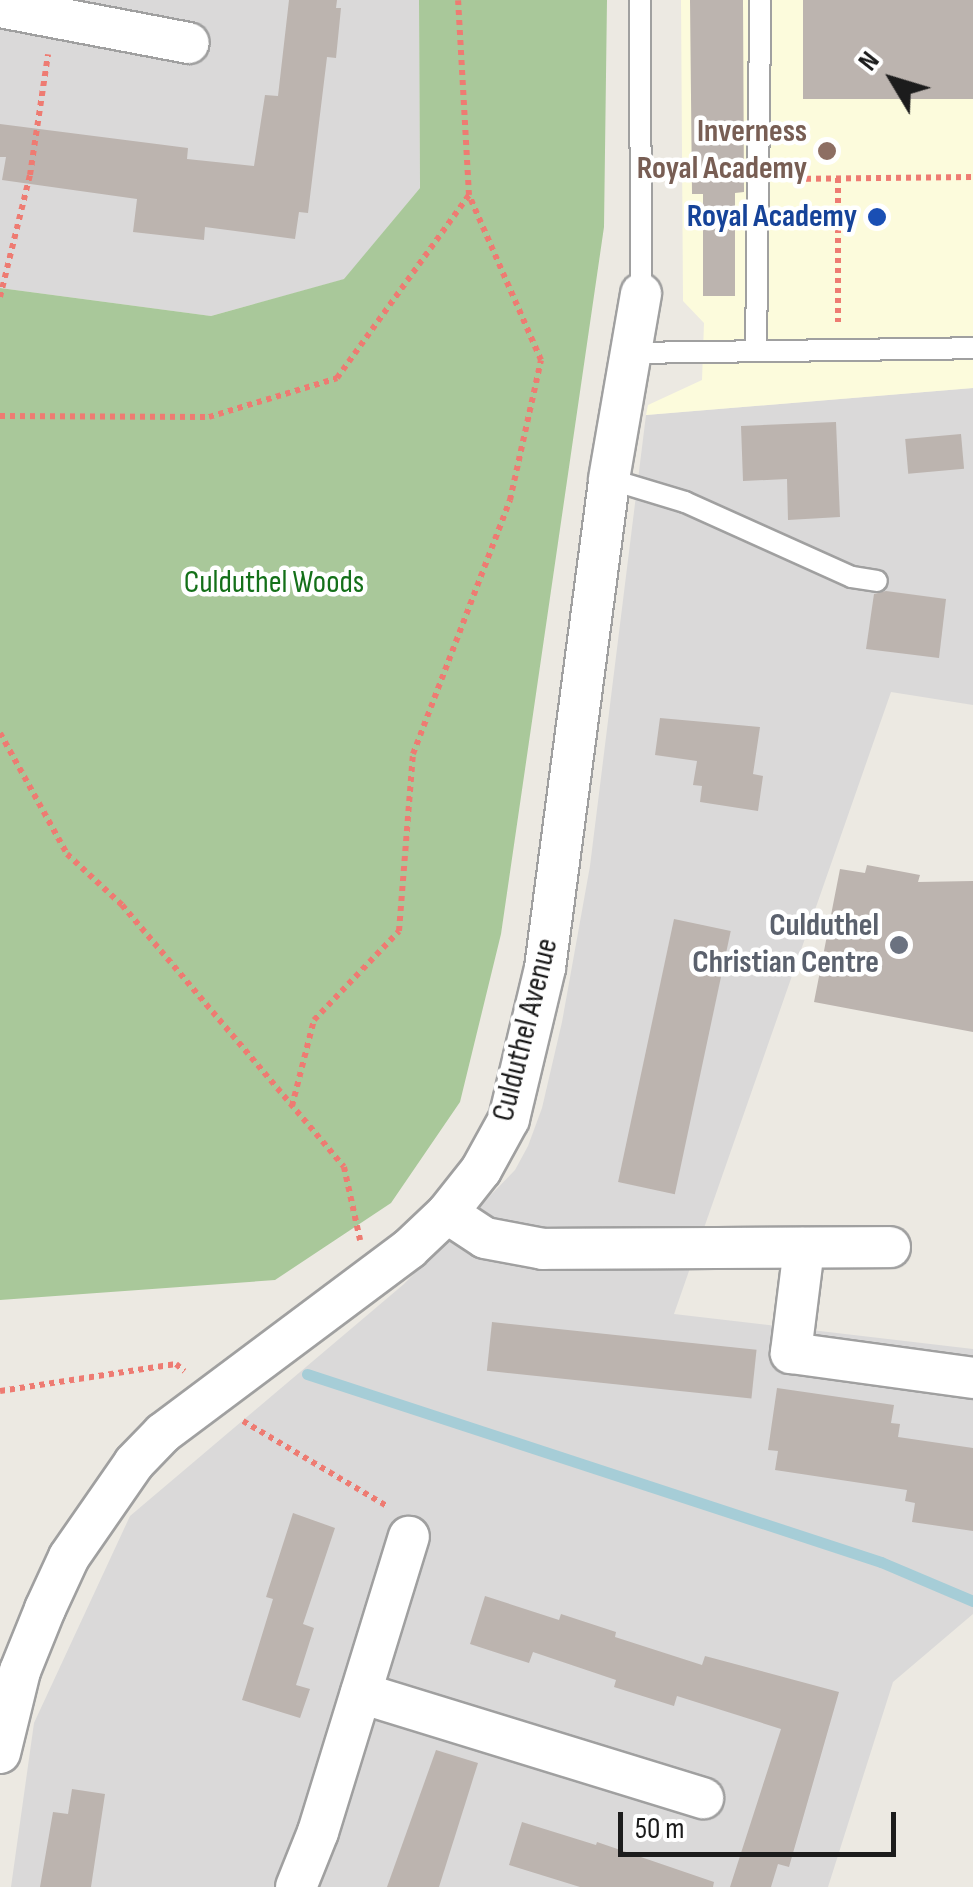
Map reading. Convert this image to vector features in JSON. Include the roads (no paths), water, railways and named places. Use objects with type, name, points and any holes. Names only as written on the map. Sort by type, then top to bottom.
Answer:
[{"type":"street","points":[[0,7],[189,43]]},
{"type":"street","name":"Culduthel Avenue","points":[[0,1753],[20,1671],[69,1558],[134,1463],[163,1433],[369,1280],[446,1213],[481,1170],[509,1119],[533,1026],[554,910],[608,478],[640,294]]},
{"type":"street","points":[[446,1213],[485,1238],[543,1249],[890,1248]]},
{"type":"street","points":[[804,1248],[791,1353],[973,1378]]},
{"type":"street","points":[[296,1887],[409,1536]]},
{"type":"street","points":[[361,1693],[703,1798]]},
{"type":"lane","points":[[640,0],[640,294]]},
{"type":"lane","points":[[756,351],[760,0]]},
{"type":"lane","points":[[630,353],[973,348]]},
{"type":"lane","points":[[608,478],[684,502],[852,576],[878,581]]},
{"type":"waterway","points":[[307,1374],[881,1562],[973,1601]]},
{"type":"place","name":"Inverness Royal Academy","points":[[827,151]]},
{"type":"place","name":"Royal Academy","points":[[877,217]]},
{"type":"place","name":"Culduthel Christian Centre","points":[[899,945]]},
{"type":"park label","name":"Culduthel Woods","points":[[274,583]]}]
